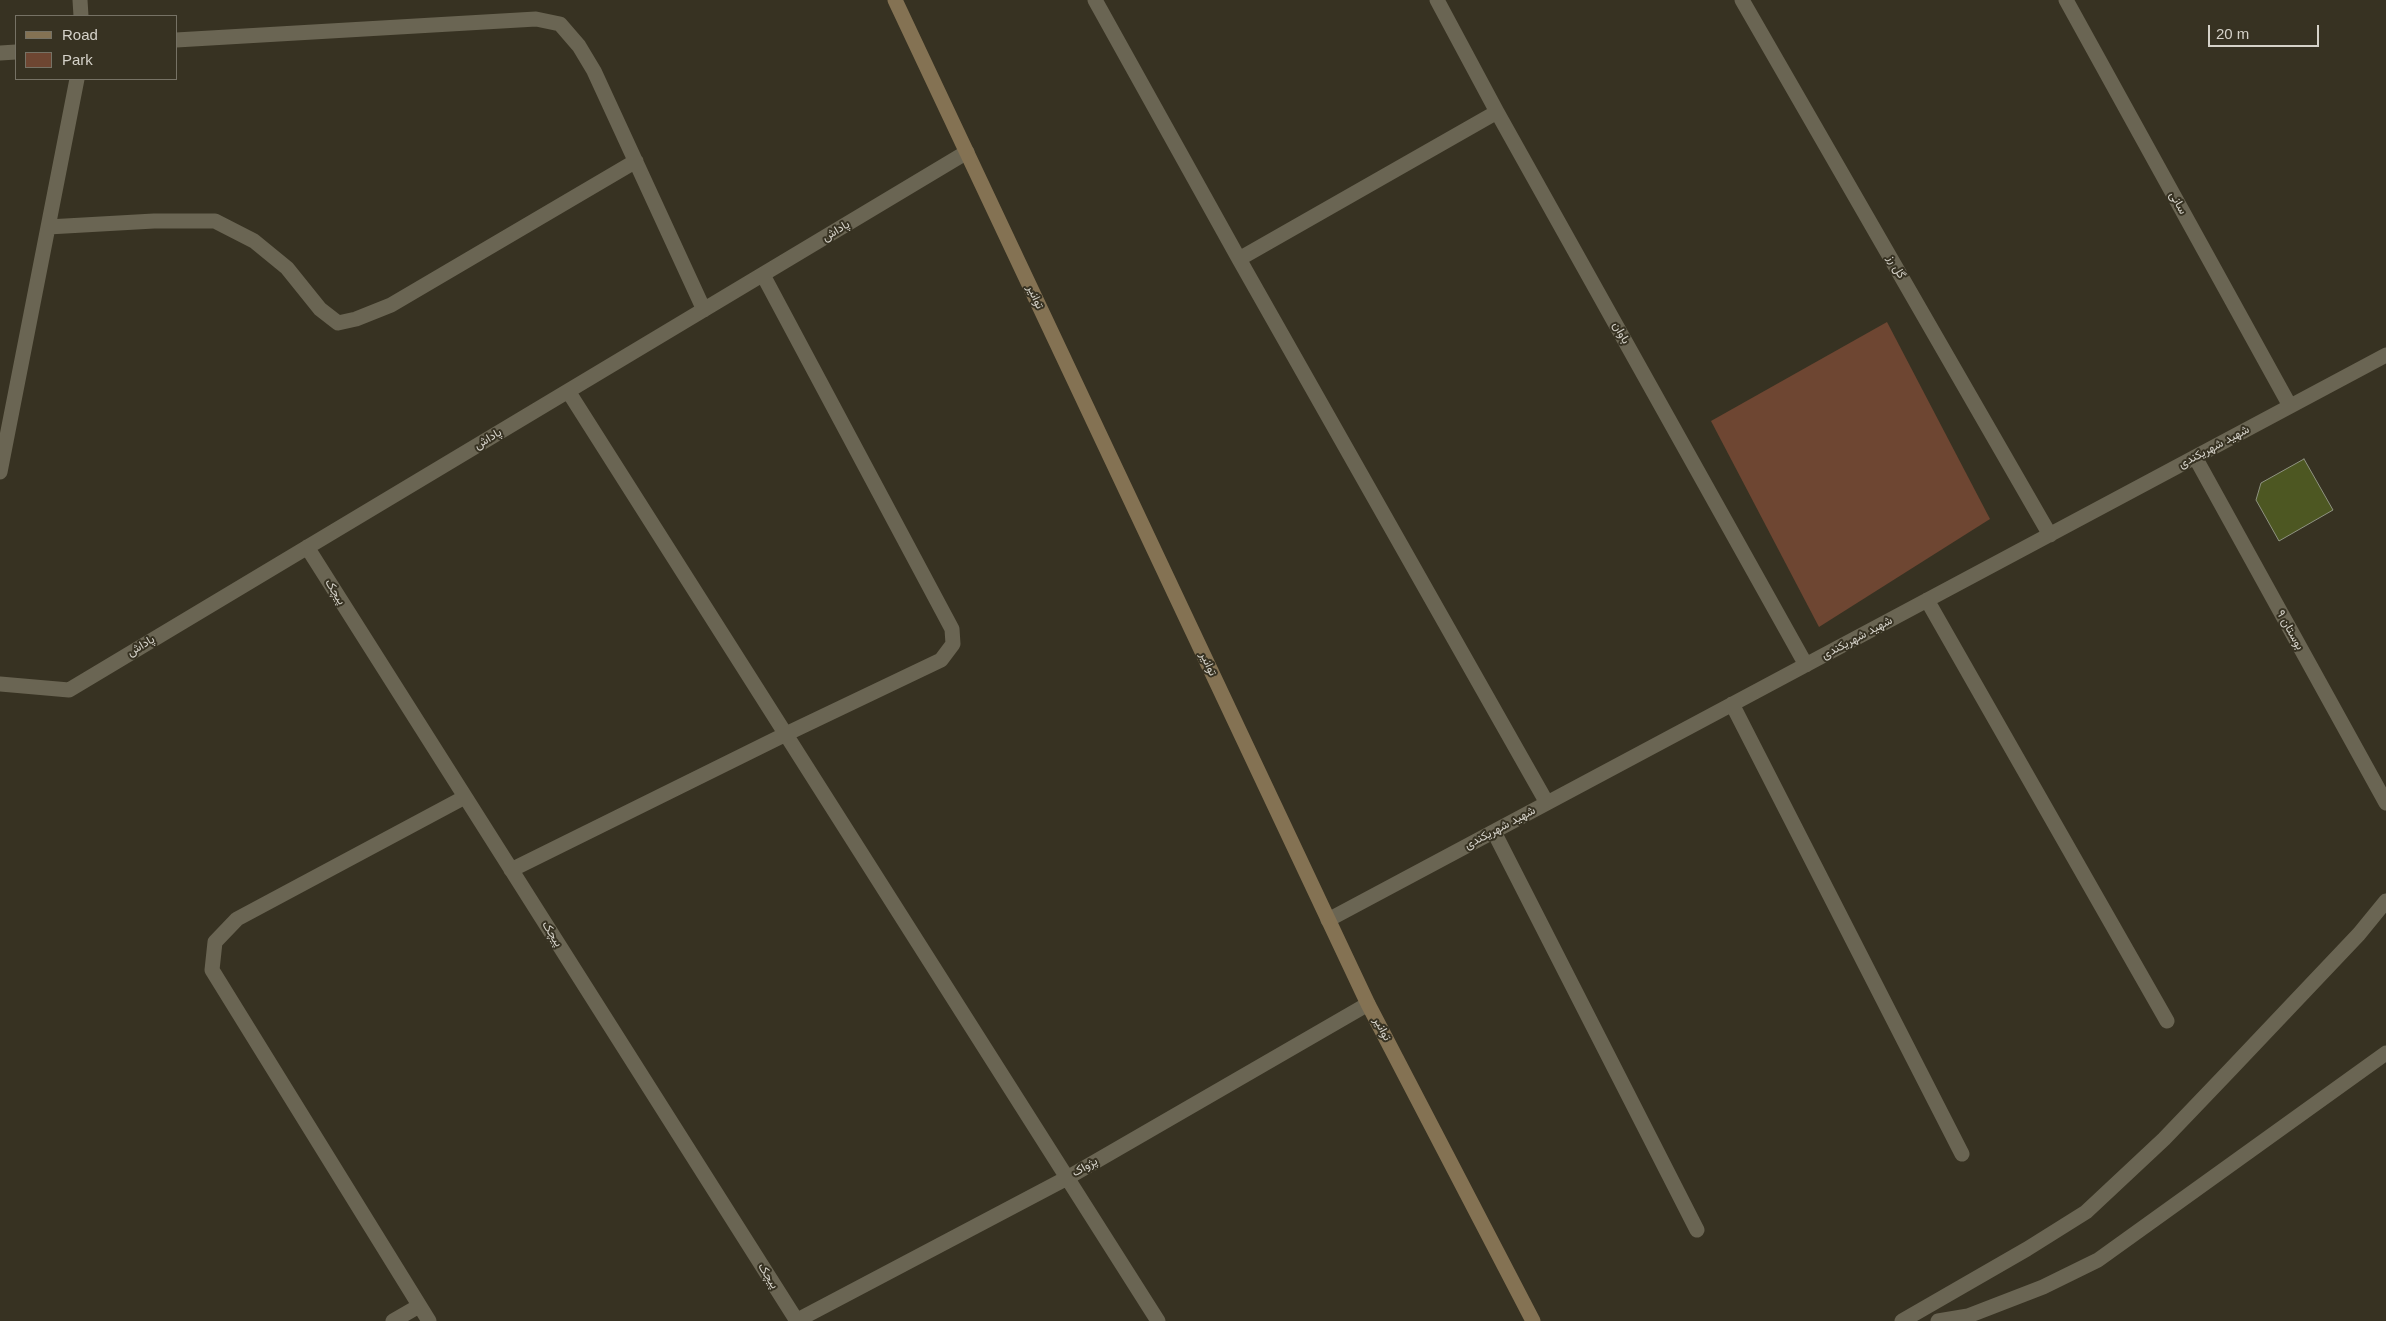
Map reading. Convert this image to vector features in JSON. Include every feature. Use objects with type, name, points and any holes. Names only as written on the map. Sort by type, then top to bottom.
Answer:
[{"type":"street","points":[[80,0],[81,15]]},
{"type":"street","name":"توانیر","points":[[895,0],[1368,1004],[1533,1321]]},
{"type":"street","points":[[1095,0],[1239,259],[1548,803]]},
{"type":"street","name":"باوان","points":[[1437,0],[1497,112],[1806,665]]},
{"type":"street","name":"گل رز","points":[[1742,0],[2050,534]]},
{"type":"street","name":"سانی","points":[[2066,0],[2290,406]]},
{"type":"street","points":[[178,40],[536,19],[560,24],[579,46],[594,71],[704,310]]},
{"type":"street","points":[[0,53],[15,52]]},
{"type":"street","points":[[0,472],[77,80]]},
{"type":"street","points":[[1239,259],[1497,112]]},
{"type":"street","name":"پاداش","points":[[0,684],[69,690],[967,152]]},
{"type":"street","points":[[48,227],[154,221],[215,221],[254,241],[287,268],[320,309],[338,323],[356,319],[392,305],[636,161]]},
{"type":"street","points":[[511,870],[786,734],[941,660],[953,644],[952,629],[763,275]]},
{"type":"street","name":"شهید شهریکندی","points":[[1328,920],[2386,355]]},
{"type":"street","points":[[568,391],[1158,1321]]},
{"type":"street","name":"بوستان ۹","points":[[2195,457],[2386,803]]},
{"type":"street","name":"پیچک","points":[[307,547],[796,1321]]},
{"type":"street","points":[[1928,600],[2167,1021]]},
{"type":"street","points":[[1732,704],[1962,1154]]},
{"type":"street","points":[[429,1321],[212,970],[215,942],[237,919],[464,797]]},
{"type":"street","points":[[1494,832],[1697,1230]]},
{"type":"street","points":[[1902,1321],[2027,1249],[2086,1212],[2198,1104],[2359,934],[2386,901]]},
{"type":"street","name":"پژواک","points":[[796,1321],[1067,1178],[1368,1004]]},
{"type":"street","points":[[1938,1321],[1968,1316],[2043,1287],[2098,1260],[2386,1053]]},
{"type":"street","points":[[393,1321],[419,1306]]},
{"type":"green space","points":[[1887,322],[1990,519],[1819,627],[1711,421]]},
{"type":"building","points":[[2304,459],[2333,510],[2279,541],[2256,500],[2261,483]]}]
